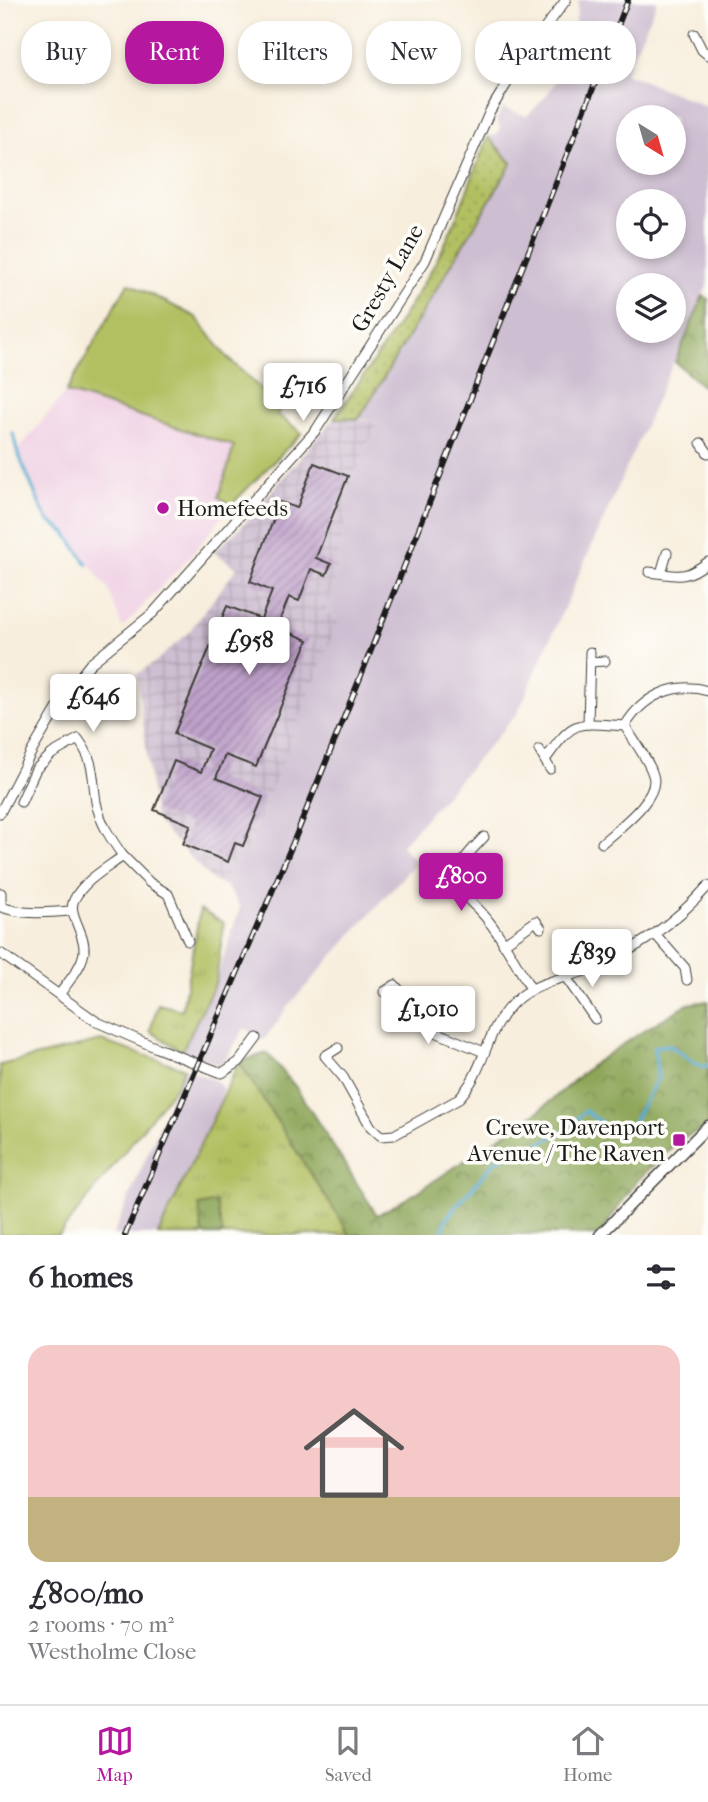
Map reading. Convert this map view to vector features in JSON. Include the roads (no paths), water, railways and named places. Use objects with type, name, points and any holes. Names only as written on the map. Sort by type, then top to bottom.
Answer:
[{"type":"street","name":"Gresty Lane","points":[[0,813],[38,740],[64,697],[90,664],[153,613],[316,430],[425,261],[490,111],[522,59],[566,0]]},
{"type":"street","points":[[694,34],[702,50],[708,55]]},
{"type":"street","points":[[701,443],[708,453]]},
{"type":"street","points":[[661,573],[667,553]]},
{"type":"street","points":[[649,572],[675,577],[687,576],[708,562]]},
{"type":"street","points":[[588,724],[590,657],[605,661]]},
{"type":"street","points":[[625,726],[638,709],[664,691],[686,687],[708,691]]},
{"type":"street","points":[[539,750],[547,764],[566,732],[576,726],[625,726]]},
{"type":"street","points":[[602,843],[646,801],[654,786],[652,772],[625,726]]},
{"type":"street","points":[[21,802],[36,769],[52,754],[78,739],[94,768],[97,803],[107,834],[123,856],[150,883],[168,894],[188,941]]},
{"type":"street","points":[[484,837],[461,865],[458,884],[461,892],[483,914],[531,989]]},
{"type":"street","points":[[59,995],[84,954],[84,937],[71,911],[74,900],[84,887],[123,856]]},
{"type":"street","points":[[325,1056],[348,1084],[374,1131],[385,1136],[394,1135],[457,1100],[476,1076],[492,1031],[503,1014],[531,989],[604,962],[654,934],[708,886]]},
{"type":"street","points":[[1,893],[1,907],[15,912],[36,914],[71,911]]},
{"type":"street","points":[[700,894],[708,902]]},
{"type":"street","points":[[503,944],[536,921]]},
{"type":"street","points":[[654,934],[685,968],[687,980]]},
{"type":"street","points":[[0,953],[97,1022],[222,1073],[239,1062],[257,1038]]},
{"type":"street","points":[[685,968],[693,961]]},
{"type":"street","points":[[565,976],[595,1019]]},
{"type":"street","points":[[384,992],[404,978]]},
{"type":"street","points":[[394,985],[433,1031],[484,1052]]},
{"type":"street","points":[[315,1063],[338,1048]]},
{"type":"street","points":[[600,1235],[708,1126]]},
{"type":"waterway","points":[[13,433],[17,451],[43,512],[49,521],[66,533],[87,564]]},
{"type":"waterway","points":[[441,1235],[447,1217],[496,1160],[567,1130],[585,1111],[618,1135],[629,1129],[658,1078],[654,1047],[669,1045],[696,1064],[705,1067],[708,1065]]},
{"type":"railway","points":[[125,1235],[295,838],[628,0]]},
{"type":"place","name":"Homefeeds","points":[[163,508]]},
{"type":"place","name":"Crewe, Davenport Avenue / The Raven","points":[[679,1140]]}]
